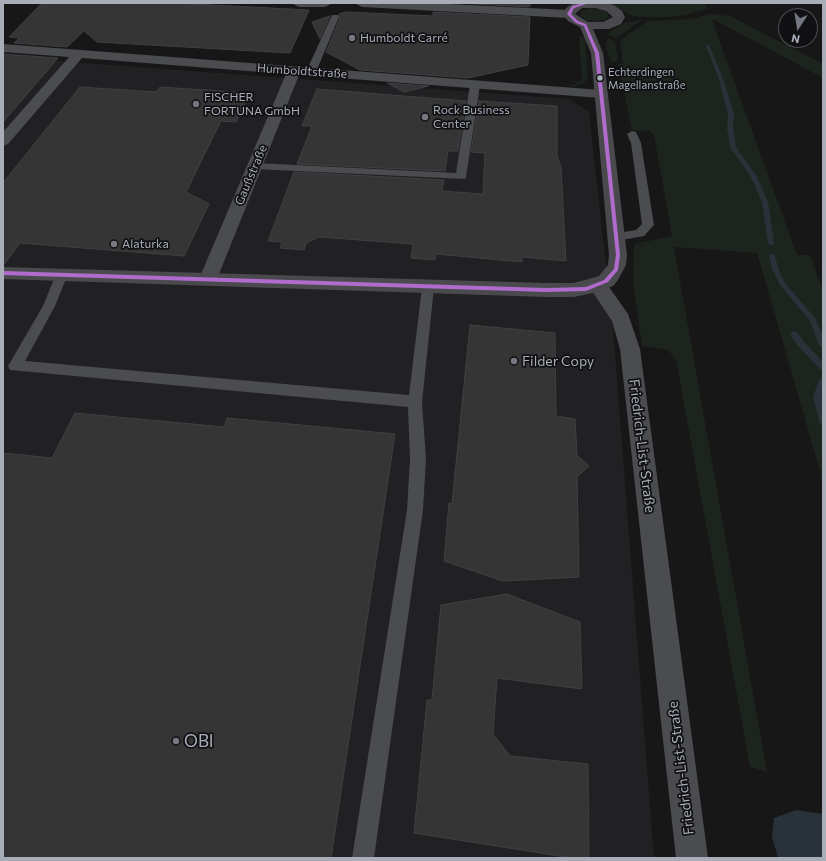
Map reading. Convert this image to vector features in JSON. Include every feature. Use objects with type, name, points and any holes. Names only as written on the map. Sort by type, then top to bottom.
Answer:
[{"type":"main road","points":[[586,3],[604,4],[615,11],[619,17],[617,21],[605,26],[585,25],[577,22],[569,14],[570,11],[573,7],[586,3]]},
{"type":"main road","points":[[3,273],[428,287],[574,290],[597,285],[606,281],[616,270],[618,255],[597,53],[585,25]]},
{"type":"main road","points":[[597,53],[605,26]]},
{"type":"street","points":[[299,3],[325,3]]},
{"type":"street","points":[[362,3],[569,14]]},
{"type":"street","name":"Humboldtstraße","points":[[3,48],[601,94]]},
{"type":"street","points":[[3,141],[79,54]]},
{"type":"street","name":"Gaußstraße","points":[[208,279],[294,70]]},
{"type":"street","name":"Friedrich-List-Straße","points":[[597,285],[621,319],[630,349],[692,858]]},
{"type":"lane","points":[[311,72],[335,17]]},
{"type":"lane","points":[[255,166],[461,177],[475,84]]},
{"type":"lane","points":[[616,237],[640,233],[648,225],[636,143],[632,134]]},
{"type":"lane","points":[[62,274],[49,306],[15,366],[415,402]]},
{"type":"lane","points":[[363,858],[415,510],[418,459],[415,402],[428,287]]},
{"type":"shaded area","points":[[610,3],[704,3],[707,9],[670,17],[641,17],[630,15]]},
{"type":"shaded area","points":[[592,8],[605,11],[608,17],[604,20],[595,22],[586,20],[580,16],[581,11]]},
{"type":"shaded area","points":[[709,14],[730,16],[778,41],[778,48],[792,48],[823,64],[823,78],[715,20],[712,20],[797,255],[810,255],[823,291],[823,481],[757,253],[674,247],[767,772],[750,767],[676,360],[668,350],[642,346],[633,282],[634,244],[672,236],[654,135],[650,131],[632,130],[618,64],[623,64],[620,40],[648,21],[691,19]]},
{"type":"shaded area","points":[[642,20],[616,38],[608,35],[609,32],[625,23]]},
{"type":"shaded area","points":[[579,36],[585,37],[588,78],[585,82],[573,87],[567,84],[573,85],[582,80]]},
{"type":"shaded area","points":[[607,38],[615,42],[618,61],[611,62],[606,47]]},
{"type":"shaded area","points":[[3,57],[569,99],[589,112],[613,328],[654,858],[3,858]]},
{"type":"shaded area","points":[[796,810],[823,814],[823,858],[778,858],[772,836],[774,818]]},
{"type":"building","points":[[42,3],[174,3],[309,10],[290,53],[97,42],[84,31],[67,47],[14,43],[19,38],[9,37]]},
{"type":"building","points":[[458,3],[530,3],[530,7]]},
{"type":"building","name":"Humboldt Carré","points":[[346,12],[433,16],[433,12],[530,17],[528,65],[468,78],[360,70],[326,52],[340,18],[339,14]]},
{"type":"building","points":[[330,16],[320,39],[312,22]]},
{"type":"building","points":[[3,54],[58,58],[3,122]]},
{"type":"building","points":[[387,83],[429,86],[404,92]]},
{"type":"building","points":[[80,87],[156,92],[160,87],[250,93],[236,122],[221,121],[186,192],[209,204],[184,256],[20,243],[3,266],[3,183]]},
{"type":"building","points":[[317,89],[466,101],[458,151],[448,151],[445,171],[297,164],[312,126],[302,126]]},
{"type":"building","points":[[479,101],[557,106],[557,156],[561,167],[566,261],[522,257],[522,262],[436,254],[435,260],[411,258],[413,244],[319,237],[306,243],[304,250],[280,248],[282,242],[268,241],[294,172],[444,180],[442,191],[483,194],[485,153],[471,152]]},
{"type":"building","points":[[470,325],[555,333],[556,416],[575,419],[577,455],[589,466],[577,477],[579,577],[503,581],[444,561],[449,503],[452,504]]},
{"type":"building","name":"OBI","points":[[75,413],[224,427],[227,418],[395,434],[331,858],[3,858],[3,453],[52,458]]},
{"type":"building","points":[[507,594],[580,622],[582,689],[497,678],[493,734],[510,756],[588,764],[589,858],[572,858],[414,833],[427,700],[432,700],[441,605]]},
{"type":"waterway","points":[[707,45],[720,76],[731,114],[730,128],[733,147],[754,177],[765,202],[771,243]]},
{"type":"waterway","points":[[772,256],[776,271],[783,285],[813,320],[823,345]]},
{"type":"waterway","points":[[794,334],[801,344],[823,367]]},
{"type":"waterway","points":[[823,380],[817,397],[823,421]]},
{"type":"transit line","points":[[3,273],[546,290],[586,289],[606,281],[616,270],[618,255],[597,53],[585,25],[577,22],[569,14],[573,7],[587,3]]},
{"type":"place","name":"Humboldt Carré","points":[[352,38]]},
{"type":"place","name":"Echterdingen Magellanstraße","points":[[600,78]]},
{"type":"place","name":"FISCHER FORTUNA GmbH","points":[[196,104]]},
{"type":"place","name":"Rock Business Center","points":[[425,117]]},
{"type":"place","name":"Alaturka","points":[[114,244]]},
{"type":"place","name":"Filder Copy","points":[[514,361]]},
{"type":"place","name":"OBI","points":[[176,741]]}]
